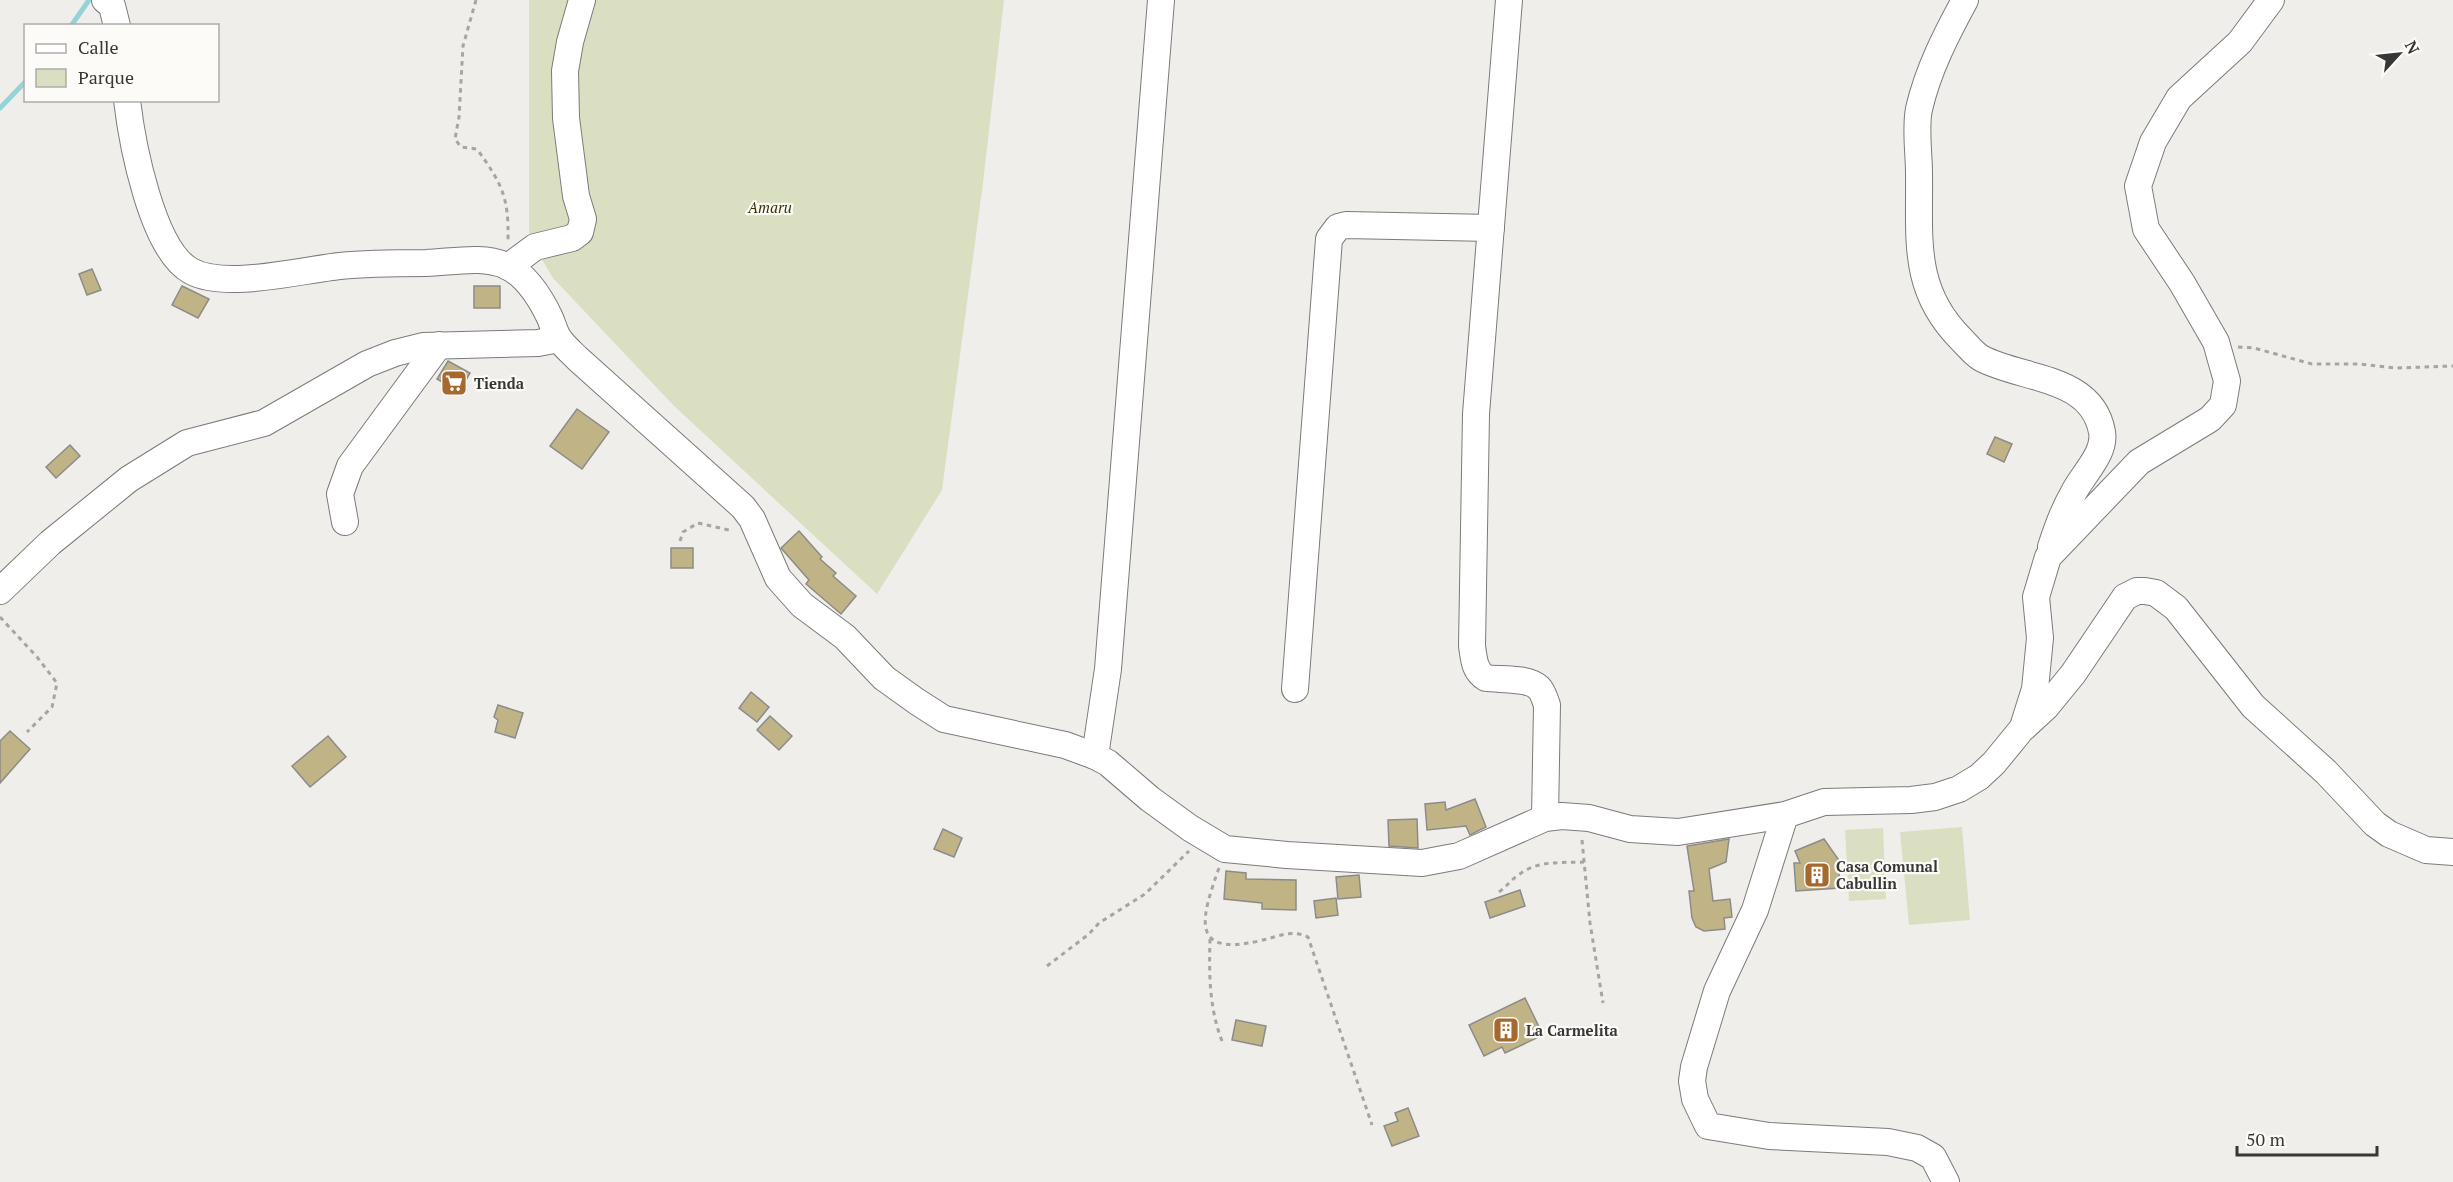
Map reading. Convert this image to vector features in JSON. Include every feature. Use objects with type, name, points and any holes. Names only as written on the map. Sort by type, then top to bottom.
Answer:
[{"type":"street","points":[[105,0],[112,6],[116,24]]},
{"type":"street","points":[[508,267],[535,248],[572,238],[580,232],[583,219],[576,196],[566,118],[565,71],[570,42],[582,0]]},
{"type":"street","points":[[1095,756],[1108,669],[1161,0]]},
{"type":"street","points":[[1509,0],[1476,414],[1472,646],[1474,663],[1481,675],[1486,678],[1531,683],[1538,687],[1547,705],[1545,818]]},
{"type":"street","points":[[1965,0],[1936,56],[1919,111],[1920,264],[1938,312],[1980,357],[2059,384],[2087,399],[2103,434],[2099,453],[2073,493],[2056,531],[2036,597],[2040,638],[2035,689],[2021,730]]},
{"type":"street","points":[[2048,557],[2139,462],[2210,419],[2223,405],[2227,381],[2216,342],[2182,283],[2146,230],[2138,186],[2153,142],[2180,98],[2240,42],[2271,0]]},
{"type":"street","points":[[127,102],[142,179],[152,212],[169,251],[189,271],[205,277],[224,278],[280,275],[351,265],[486,260],[508,267],[522,276],[535,292],[559,339],[632,410],[743,507],[752,519],[758,538],[778,578],[802,605],[845,637],[884,678],[944,719],[1065,745],[1095,756],[1108,763],[1150,799],[1215,844],[1422,863],[1459,856],[1545,818],[1579,817],[1629,829],[1678,832],[1785,815],[1824,802],[1911,800],[1935,797],[1959,789],[1979,777],[2021,730],[2046,707],[2073,674],[2116,608],[2126,597],[2137,591],[2156,593],[2176,608],[2253,706],[2326,772],[2375,824],[2404,842],[2426,850],[2453,852]]},
{"type":"street","points":[[1295,689],[1329,238],[1338,228],[1346,225],[1491,228]]},
{"type":"street","points":[[0,591],[50,543],[129,479],[187,443],[264,423],[367,364],[394,353],[423,346],[538,343],[559,339]]},
{"type":"street","points":[[345,522],[340,494],[350,466],[438,345]]},
{"type":"street","points":[[1785,815],[1755,910],[1717,991],[1694,1068],[1692,1081],[1702,1116],[1708,1126],[1740,1133],[1888,1142],[1917,1148],[1933,1157],[1946,1182]]},
{"type":"path","points":[[476,0],[463,46],[459,117],[455,139],[461,147],[477,149],[496,176],[504,194],[508,214],[508,267]]},
{"type":"path","points":[[2216,342],[2254,348],[2312,364],[2360,364],[2396,368],[2453,366]]},
{"type":"path","points":[[680,541],[683,532],[698,523],[758,538]]},
{"type":"path","points":[[0,617],[37,657],[57,683],[52,707],[27,732]]},
{"type":"path","points":[[1579,817],[1590,923],[1603,1003]]},
{"type":"path","points":[[1215,844],[1206,910],[1207,932],[1210,939],[1209,980],[1215,1024],[1222,1041]]},
{"type":"path","points":[[1047,966],[1089,934],[1099,923],[1145,894],[1215,844]]},
{"type":"path","points":[[1499,892],[1532,866],[1545,862],[1584,862]]},
{"type":"path","points":[[1210,939],[1221,944],[1253,942],[1284,934],[1299,933],[1308,937],[1372,1125]]},
{"type":"green space","name":"Amaru","points":[[529,0],[1004,0],[983,183],[942,490],[877,594],[674,406],[553,278],[529,238]]},
{"type":"green space","points":[[1962,827],[1970,920],[1909,925],[1900,832]]},
{"type":"green space","points":[[1883,828],[1886,899],[1849,901],[1845,830]]},
{"type":"building","points":[[92,269],[101,290],[87,295],[79,274]]},
{"type":"building","points":[[182,286],[209,299],[198,318],[172,305]]},
{"type":"building","points":[[474,286],[500,286],[500,308],[474,308]]},
{"type":"building","points":[[448,361],[470,373],[459,392],[437,379]]},
{"type":"building","points":[[577,409],[609,432],[582,469],[550,446]]},
{"type":"building","points":[[1995,437],[2012,444],[2004,462],[1987,454]]},
{"type":"building","points":[[70,445],[80,456],[56,478],[46,467]]},
{"type":"building","points":[[799,531],[822,557],[820,559],[836,573],[833,576],[856,596],[841,614],[806,584],[809,580],[781,548]]},
{"type":"building","points":[[671,548],[693,548],[693,568],[671,568]]},
{"type":"building","points":[[751,692],[769,707],[757,722],[739,708]]},
{"type":"building","points":[[498,705],[523,713],[515,738],[495,732],[498,720],[494,717]]},
{"type":"building","points":[[770,716],[792,736],[779,750],[757,730]]},
{"type":"building","points":[[10,731],[30,749],[0,783],[0,741]]},
{"type":"building","points":[[328,736],[346,757],[310,787],[292,766]]},
{"type":"building","points":[[1475,799],[1486,827],[1470,835],[1466,826],[1427,830],[1425,804],[1445,802],[1446,810]]},
{"type":"building","points":[[1417,819],[1418,848],[1389,846],[1388,820]]},
{"type":"building","points":[[943,829],[962,838],[954,857],[934,849]]},
{"type":"building","points":[[1729,839],[1726,862],[1709,869],[1713,901],[1730,899],[1732,917],[1724,918],[1725,929],[1704,931],[1696,927],[1692,918],[1689,891],[1694,891],[1687,846]]},
{"type":"building","name":"Casa Comunal Cabullin","points":[[1824,839],[1838,859],[1840,888],[1796,891],[1794,863],[1800,863],[1795,851]]},
{"type":"building","points":[[1226,871],[1246,873],[1246,879],[1296,880],[1296,910],[1262,909],[1262,903],[1224,899]]},
{"type":"building","points":[[1359,875],[1361,897],[1338,899],[1336,877]]},
{"type":"building","points":[[1520,890],[1525,906],[1490,918],[1485,902]]},
{"type":"building","points":[[1336,898],[1338,915],[1316,918],[1314,901]]},
{"type":"building","name":"La Carmelita","points":[[1525,998],[1543,1035],[1505,1053],[1502,1047],[1484,1056],[1469,1025]]},
{"type":"building","points":[[1236,1020],[1266,1026],[1262,1046],[1232,1040]]},
{"type":"building","points":[[1408,1108],[1419,1136],[1392,1146],[1384,1126],[1398,1121],[1395,1113]]},
{"type":"waterway","points":[[72,24],[89,0]]},
{"type":"waterway","points":[[0,108],[24,83]]},
{"type":"place","name":"Tienda","points":[[454,383]]},
{"type":"place","name":"Casa Comunal Cabullin","points":[[1817,875]]},
{"type":"place","name":"La Carmelita","points":[[1506,1030]]}]
